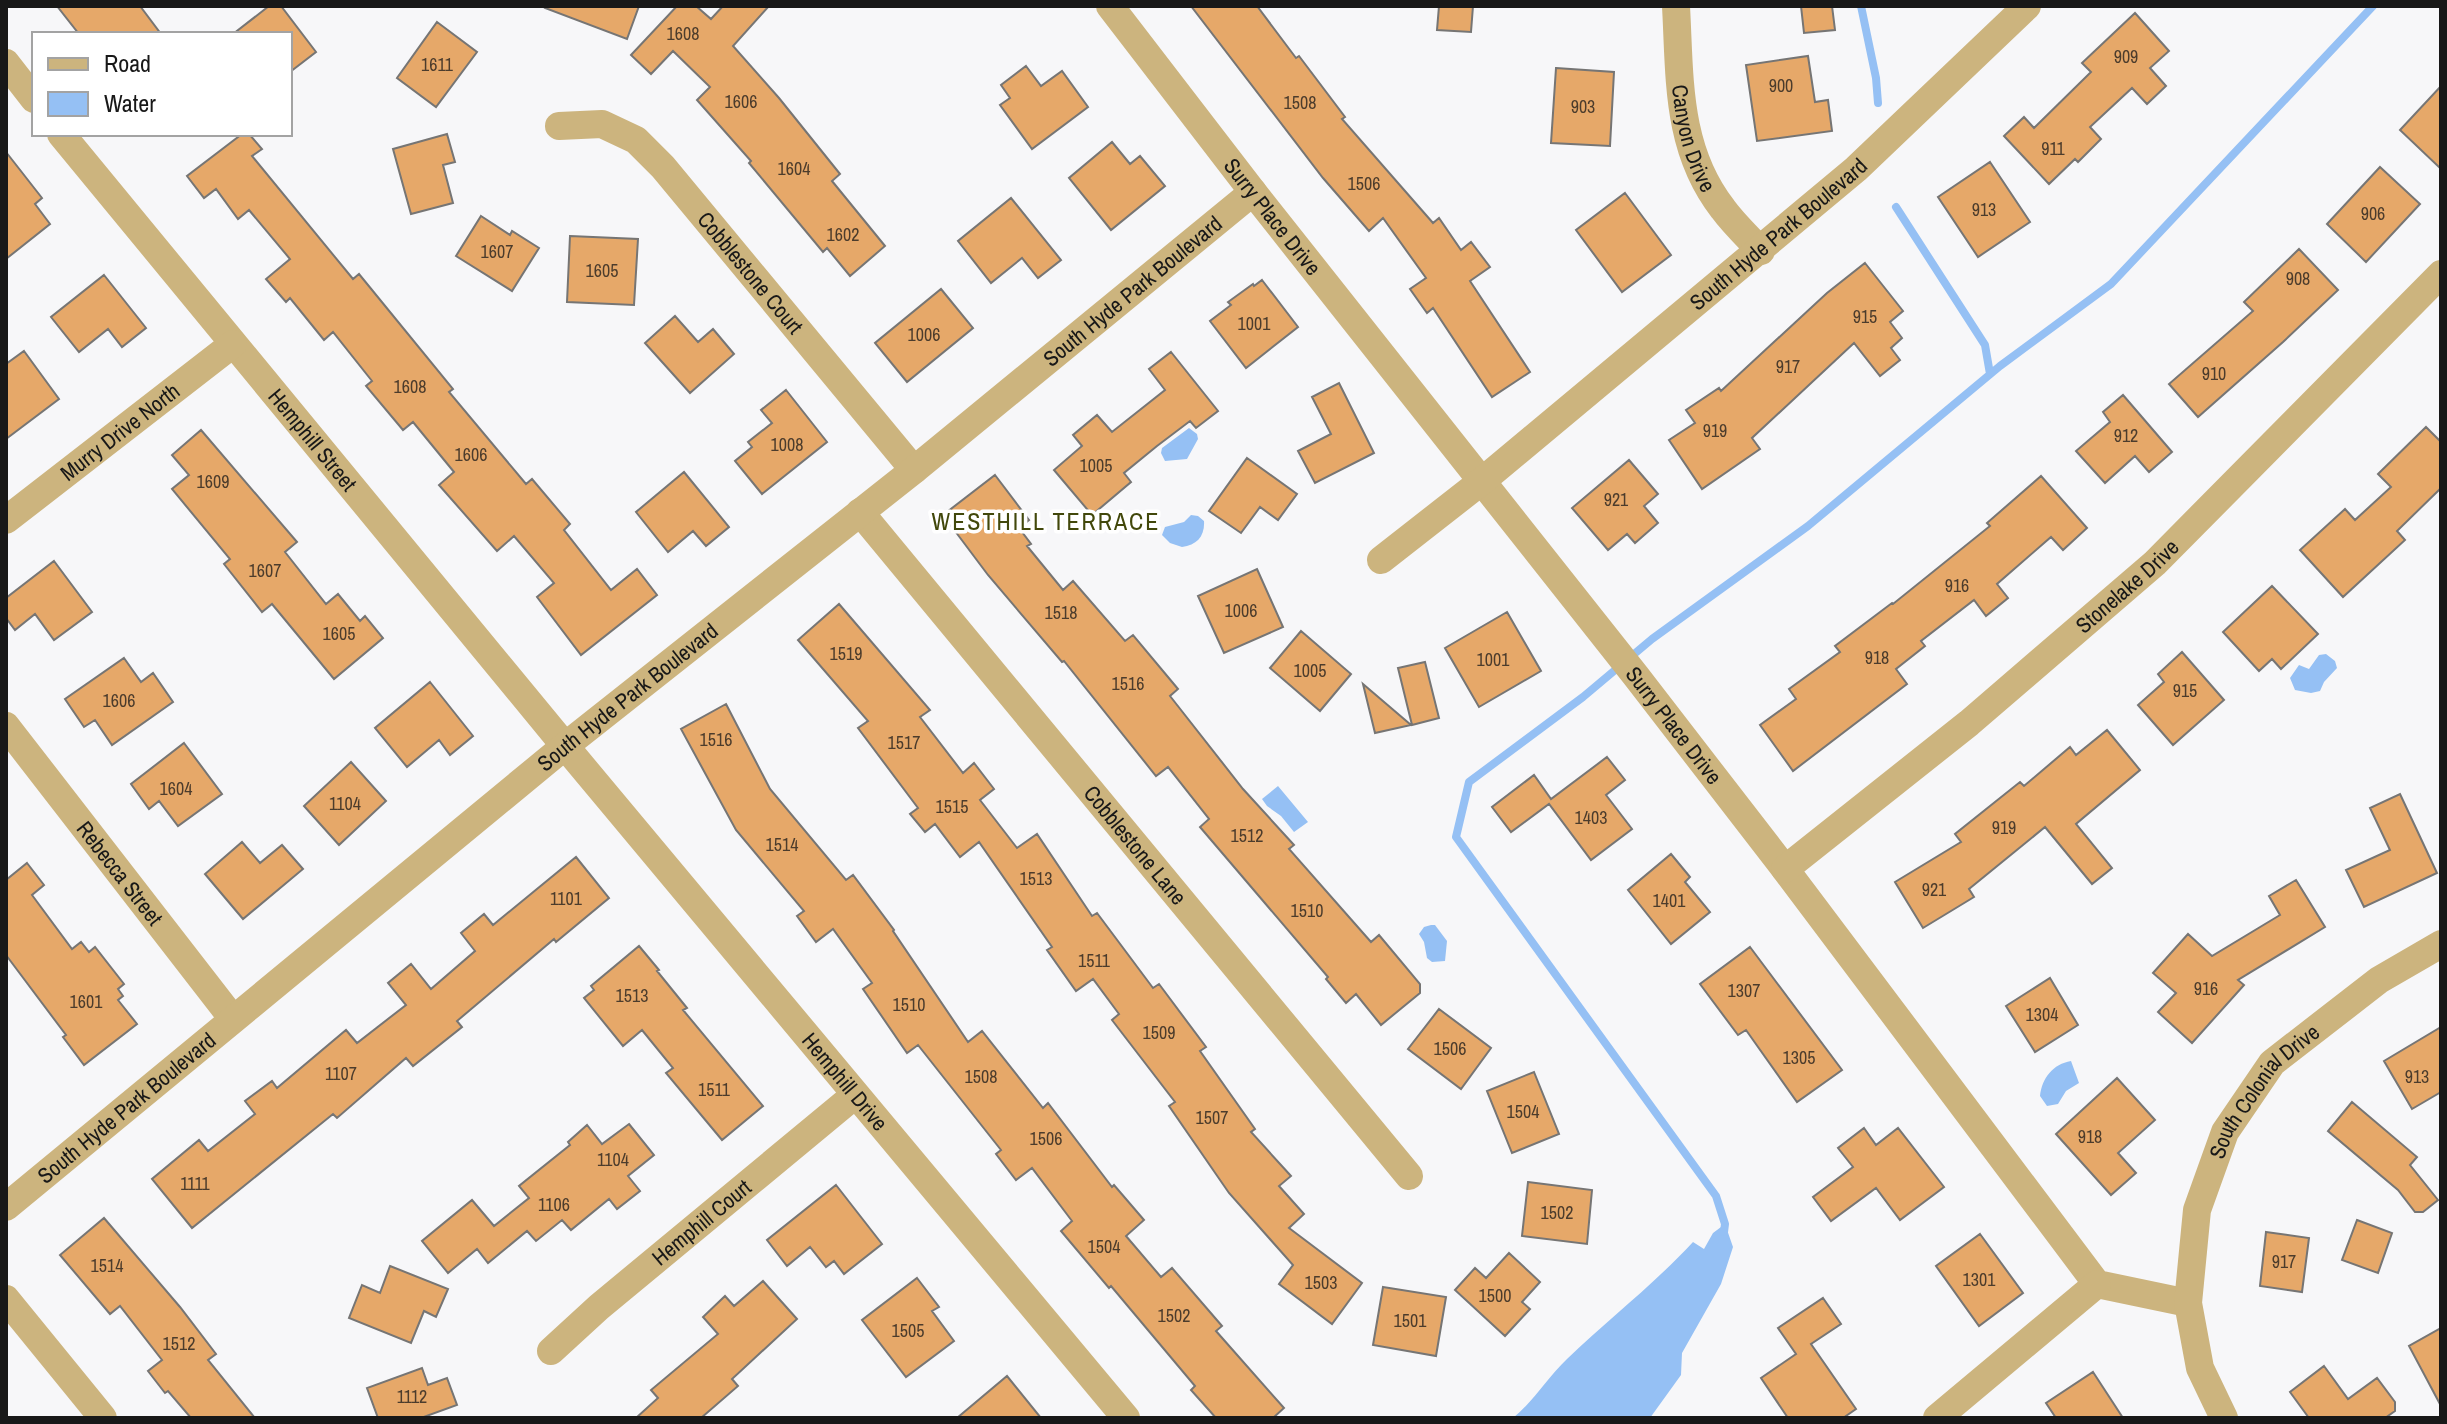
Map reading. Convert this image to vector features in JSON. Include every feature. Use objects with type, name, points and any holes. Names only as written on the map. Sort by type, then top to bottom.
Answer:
[{"type":"street","name":"Surry Place Drive","points":[[1110,6],[1636,676],[2097,1284]]},
{"type":"street","name":"Canyon Drive","points":[[1676,6],[1681,110],[1690,145],[1722,209],[1761,251]]},
{"type":"street","name":"South Hyde Park Boulevard","points":[[1381,560],[1482,481],[1761,251],[1856,169],[2027,6]]},
{"type":"street","points":[[6,63],[32,96]]},
{"type":"street","name":"Cobblestone Court","points":[[559,126],[602,124],[636,140],[663,167],[914,470]]},
{"type":"street","name":"Hemphill Street","points":[[63,136],[565,746]]},
{"type":"street","name":"South Hyde Park Boulevard","points":[[6,1207],[565,746],[914,470],[1253,192]]},
{"type":"street","name":"Stonelake Drive","points":[[1785,869],[1969,723],[2155,563],[2441,274]]},
{"type":"street","name":"Murry Drive North","points":[[6,520],[233,344]]},
{"type":"street","name":"Cobblestone Lane","points":[[860,512],[1409,1176]]},
{"type":"street","name":"Rebecca Street","points":[[6,726],[233,1019]]},
{"type":"street","name":"Hemphill Drive","points":[[565,746],[1126,1418]]},
{"type":"street","name":"South Colonial Drive","points":[[2188,1303],[2197,1210],[2225,1132],[2272,1063],[2379,980],[2441,944]]},
{"type":"street","name":"Hemphill Court","points":[[551,1351],[599,1307],[855,1095]]},
{"type":"street","points":[[1937,1418],[2097,1284],[2188,1303],[2200,1368],[2224,1418]]},
{"type":"street","points":[[6,1299],[103,1418]]},
{"type":"water","points":[[1189,428],[1198,439],[1187,459],[1165,461],[1162,448]]},
{"type":"water","points":[[1191,515],[1204,521],[1203,531],[1196,542],[1182,547],[1170,543],[1162,535],[1165,527],[1184,522]]},
{"type":"water","points":[[2326,654],[2335,661],[2337,668],[2320,691],[2295,690],[2290,678],[2299,665],[2309,669],[2319,655]]},
{"type":"water","points":[[1278,786],[1308,822],[1294,832],[1262,799]]},
{"type":"water","points":[[1435,925],[1447,941],[1445,961],[1432,962],[1427,958],[1419,934],[1424,927]]},
{"type":"water","points":[[2071,1061],[2079,1083],[2066,1091],[2058,1104],[2047,1106],[2040,1096],[2043,1083],[2059,1065]]},
{"type":"water","points":[[1725,1224],[1733,1247],[1721,1284],[1682,1353],[1681,1375],[1650,1418],[1513,1418],[1567,1359],[1693,1242],[1704,1249],[1713,1233]]},
{"type":"building","points":[[57,6],[140,6],[160,32],[77,32]]},
{"type":"building","points":[[269,6],[281,6],[316,52],[292,70],[292,32],[236,32]]},
{"type":"building","points":[[546,6],[639,6],[627,39]]},
{"type":"building","points":[[677,6],[696,6],[711,19],[723,6],[769,6],[733,46],[840,174],[832,181],[885,246],[850,276],[827,248],[823,252],[749,163],[751,161],[697,100],[710,87],[673,51],[651,74],[631,55]]},
{"type":"building","points":[[1191,6],[1257,6],[1345,117],[1342,119],[1433,223],[1439,218],[1461,250],[1471,242],[1490,267],[1470,281],[1530,372],[1492,397],[1433,308],[1427,313],[1410,289],[1426,278],[1383,218],[1369,231],[1323,178]]},
{"type":"building","points":[[1439,6],[1473,6],[1471,32],[1437,30]]},
{"type":"building","points":[[1801,6],[1832,6],[1835,30],[1804,33]]},
{"type":"building","points":[[2135,13],[2169,51],[2150,68],[2166,86],[2147,104],[2132,88],[2090,127],[2101,139],[2049,184],[2004,136],[2024,117],[2034,128],[2091,72],[2082,63]]},
{"type":"building","points":[[437,22],[477,52],[436,107],[397,78]]},
{"type":"building","points":[[1808,56],[1815,102],[1828,100],[1832,131],[1757,141],[1746,65]]},
{"type":"building","points":[[1026,66],[1041,86],[1062,71],[1088,107],[1032,149],[1000,105],[1010,98],[1001,85]]},
{"type":"building","points":[[1556,68],[1614,72],[1610,146],[1551,143]]},
{"type":"building","points":[[2441,86],[2441,169],[2400,130]]},
{"type":"building","points":[[447,134],[455,162],[443,165],[453,203],[411,214],[393,149]]},
{"type":"building","points":[[239,136],[251,136],[262,149],[252,156],[353,279],[359,274],[453,389],[449,392],[526,484],[532,479],[570,524],[564,530],[611,590],[637,569],[657,595],[581,655],[537,597],[554,583],[514,536],[497,551],[439,485],[454,472],[413,422],[403,430],[366,386],[372,381],[333,332],[324,340],[290,298],[286,302],[266,279],[290,259],[249,210],[238,219],[216,189],[204,198],[187,176]]},
{"type":"building","points":[[1112,142],[1130,164],[1140,156],[1165,186],[1111,230],[1069,178]]},
{"type":"building","points":[[6,152],[42,198],[35,204],[50,224],[6,259]]},
{"type":"building","points":[[1990,162],[2030,222],[1978,257],[1938,197]]},
{"type":"building","points":[[2380,167],[2420,204],[2366,262],[2327,224]]},
{"type":"building","points":[[1625,193],[1671,255],[1622,292],[1576,230]]},
{"type":"building","points":[[1011,198],[1061,260],[1038,278],[1022,258],[991,283],[958,241]]},
{"type":"building","points":[[481,216],[510,235],[512,231],[539,248],[512,291],[456,256]]},
{"type":"building","points":[[570,236],[638,239],[634,305],[567,302]]},
{"type":"building","points":[[2299,249],[2338,290],[2198,417],[2169,384],[2253,311],[2244,302]]},
{"type":"building","points":[[1865,263],[1903,311],[1890,322],[1902,338],[1891,348],[1900,360],[1880,376],[1854,343],[1752,438],[1760,449],[1702,489],[1669,440],[1695,423],[1686,410],[1719,388],[1721,391],[1827,293]]},
{"type":"building","points":[[104,275],[146,328],[122,347],[108,329],[79,352],[51,317]]},
{"type":"building","points":[[1262,280],[1298,327],[1246,368],[1210,321],[1231,305],[1228,302]]},
{"type":"building","points":[[941,289],[973,328],[907,382],[875,343]]},
{"type":"building","points":[[675,316],[698,342],[713,329],[734,354],[690,393],[645,343]]},
{"type":"building","points":[[24,351],[59,399],[6,439],[6,364]]},
{"type":"building","points":[[1171,352],[1218,411],[1196,428],[1190,421],[1124,473],[1131,482],[1092,515],[1054,470],[1082,446],[1073,435],[1097,415],[1112,432],[1165,390],[1149,369]]},
{"type":"building","points":[[1339,383],[1374,453],[1315,483],[1298,451],[1331,434],[1312,397]]},
{"type":"building","points":[[786,390],[827,442],[762,494],[735,461],[752,447],[748,442],[772,423],[761,410]]},
{"type":"building","points":[[2123,395],[2172,452],[2149,472],[2135,456],[2105,483],[2076,451],[2110,422],[2103,412]]},
{"type":"building","points":[[2426,427],[2441,442],[2441,488],[2397,531],[2405,540],[2343,597],[2300,550],[2345,509],[2355,520],[2391,487],[2378,474]]},
{"type":"building","points":[[201,430],[297,542],[285,552],[326,604],[338,594],[360,621],[365,616],[383,638],[334,679],[272,604],[262,612],[224,564],[230,559],[172,489],[189,475],[172,455]]},
{"type":"building","points":[[1247,458],[1297,494],[1278,520],[1260,507],[1241,533],[1209,511]]},
{"type":"building","points":[[1629,460],[1658,494],[1644,506],[1658,523],[1635,543],[1627,534],[1608,550],[1572,508]]},
{"type":"building","points":[[684,472],[729,527],[706,546],[693,531],[668,552],[636,512]]},
{"type":"building","points":[[995,475],[1029,520],[1019,528],[1031,544],[1027,546],[1063,590],[1073,581],[1125,641],[1133,635],[1178,689],[1170,696],[1243,789],[1294,845],[1289,849],[1371,942],[1379,935],[1420,984],[1420,993],[1381,1025],[1356,994],[1346,1003],[1326,979],[1328,977],[1200,827],[1209,819],[1168,767],[1156,776],[1064,661],[988,575],[943,515]]},
{"type":"building","points":[[2041,476],[2087,528],[2063,550],[2051,537],[1997,584],[2008,598],[1986,616],[1974,600],[1921,641],[1925,646],[1896,669],[1907,684],[1793,771],[1760,725],[1796,699],[1789,689],[1840,652],[1835,646],[1990,526],[1987,523]]},
{"type":"building","points":[[54,561],[92,612],[54,640],[35,614],[15,630],[6,618],[6,598]]},
{"type":"building","points":[[1257,569],[1283,627],[1224,653],[1198,596]]},
{"type":"building","points":[[2272,586],[2318,634],[2281,669],[2272,659],[2259,671],[2223,632]]},
{"type":"building","points":[[839,604],[930,710],[920,717],[963,773],[974,763],[994,789],[980,800],[1017,848],[1037,834],[1092,916],[1097,913],[1153,988],[1159,984],[1206,1047],[1200,1051],[1255,1129],[1251,1132],[1291,1176],[1279,1186],[1304,1214],[1289,1228],[1362,1283],[1332,1324],[1279,1284],[1293,1265],[1229,1193],[1169,1106],[1175,1102],[1112,1020],[1119,1014],[1093,979],[1076,991],[1047,950],[1052,947],[979,842],[960,857],[935,824],[925,832],[910,814],[918,808],[858,728],[868,721],[798,640]]},
{"type":"building","points":[[1507,612],[1541,671],[1479,707],[1445,648]]},
{"type":"building","points":[[1301,631],[1351,674],[1320,711],[1270,668]]},
{"type":"building","points":[[2182,652],[2224,700],[2173,745],[2138,705],[2164,682],[2158,674]]},
{"type":"building","points":[[124,658],[141,682],[153,673],[173,702],[112,745],[95,720],[84,727],[65,699]]},
{"type":"building","points":[[1425,662],[1439,718],[1412,725],[1398,668]]},
{"type":"building","points":[[430,682],[473,736],[450,755],[439,740],[407,767],[375,728]]},
{"type":"building","points":[[1363,684],[1411,725],[1375,733]]},
{"type":"building","points":[[726,704],[770,789],[846,880],[853,875],[894,930],[968,1042],[982,1031],[1043,1108],[1048,1103],[1112,1187],[1114,1185],[1144,1220],[1126,1236],[1161,1277],[1172,1268],[1222,1326],[1216,1331],[1284,1408],[1273,1418],[1216,1418],[1191,1390],[1195,1386],[1061,1231],[1072,1221],[1032,1168],[1016,1180],[996,1154],[1001,1150],[918,1045],[907,1053],[863,989],[872,983],[833,929],[816,942],[797,916],[804,911],[736,830],[681,729]]},
{"type":"building","points":[[2107,730],[2140,770],[2076,824],[2112,868],[2092,884],[2045,827],[1969,889],[1974,897],[1923,928],[1895,882],[1961,842],[1955,834],[2020,782],[2024,786],[2070,747],[2076,755]]},
{"type":"building","points":[[184,743],[222,794],[178,826],[159,801],[149,809],[131,784]]},
{"type":"building","points":[[1607,757],[1625,780],[1606,795],[1632,829],[1591,860],[1549,804],[1511,832],[1492,807],[1534,775],[1551,799]]},
{"type":"building","points":[[351,762],[386,801],[339,845],[304,806]]},
{"type":"building","points":[[2400,794],[2437,873],[2364,907],[2346,870],[2390,850],[2370,808]]},
{"type":"building","points":[[242,842],[260,863],[282,845],[303,869],[243,919],[205,874]]},
{"type":"building","points":[[1671,854],[1690,877],[1685,882],[1710,912],[1671,944],[1628,890]]},
{"type":"building","points":[[576,857],[609,898],[556,942],[554,939],[457,1021],[462,1027],[413,1066],[406,1058],[337,1118],[333,1114],[192,1228],[152,1179],[199,1140],[208,1151],[255,1114],[245,1101],[272,1081],[277,1088],[346,1030],[357,1043],[406,1005],[388,983],[411,964],[431,989],[475,951],[461,933],[484,914],[493,925]]},
{"type":"building","points":[[27,863],[44,885],[32,895],[72,949],[81,942],[89,952],[95,947],[124,984],[118,989],[123,996],[118,1000],[137,1024],[84,1065],[63,1037],[66,1035],[6,955],[6,880]]},
{"type":"building","points":[[2296,880],[2325,927],[2238,980],[2244,985],[2192,1043],[2158,1012],[2176,993],[2153,973],[2188,934],[2212,956],[2280,915],[2269,896]]},
{"type":"building","points":[[639,946],[687,1008],[683,1010],[763,1106],[722,1140],[666,1073],[673,1068],[642,1030],[623,1046],[584,998],[594,990],[591,986]]},
{"type":"building","points":[[1750,947],[1842,1070],[1797,1102],[1746,1030],[1738,1035],[1700,984]]},
{"type":"building","points":[[2050,978],[2078,1025],[2035,1052],[2006,1006]]},
{"type":"building","points":[[1439,1009],[1491,1048],[1461,1089],[1408,1049]]},
{"type":"building","points":[[2441,1027],[2441,1092],[2412,1109],[2384,1061]]},
{"type":"building","points":[[1534,1072],[1559,1134],[1512,1153],[1487,1091]]},
{"type":"building","points":[[2117,1078],[2155,1120],[2118,1153],[2136,1173],[2111,1195],[2056,1134]]},
{"type":"building","points":[[2352,1102],[2417,1157],[2410,1165],[2438,1200],[2423,1212],[2415,1212],[2398,1190],[2328,1131]]},
{"type":"building","points":[[629,1124],[654,1155],[628,1176],[640,1191],[617,1209],[609,1199],[571,1230],[562,1220],[536,1241],[527,1231],[488,1263],[477,1249],[448,1273],[422,1241],[472,1200],[494,1226],[529,1198],[519,1186],[570,1145],[568,1142],[587,1125],[602,1144]]},
{"type":"building","points":[[1864,1128],[1876,1145],[1898,1128],[1944,1187],[1900,1220],[1876,1188],[1831,1221],[1813,1197],[1853,1167],[1838,1148]]},
{"type":"building","points":[[1528,1182],[1592,1190],[1587,1244],[1522,1236]]},
{"type":"building","points":[[836,1185],[882,1244],[844,1274],[834,1261],[826,1267],[810,1247],[787,1266],[767,1240]]},
{"type":"building","points":[[104,1218],[216,1354],[208,1360],[255,1418],[191,1418],[148,1371],[162,1360],[120,1306],[110,1314],[60,1255]]},
{"type":"building","points":[[2357,1220],[2392,1233],[2378,1273],[2342,1260]]},
{"type":"building","points":[[2266,1232],[2309,1238],[2302,1292],[2260,1286]]},
{"type":"building","points":[[1980,1234],[2023,1293],[1979,1326],[1936,1266]]},
{"type":"building","points":[[1509,1253],[1540,1282],[1522,1302],[1530,1309],[1505,1336],[1455,1290],[1475,1268],[1486,1278]]},
{"type":"building","points":[[390,1266],[448,1289],[436,1317],[424,1311],[411,1343],[349,1318],[362,1285],[380,1293]]},
{"type":"building","points":[[917,1278],[939,1307],[932,1311],[954,1341],[906,1377],[862,1320]]},
{"type":"building","points":[[763,1281],[797,1319],[732,1379],[738,1386],[701,1418],[636,1418],[658,1398],[651,1390],[718,1334],[703,1317],[725,1296],[734,1306]]},
{"type":"building","points":[[1383,1287],[1446,1297],[1436,1356],[1373,1345]]},
{"type":"building","points":[[1823,1298],[1841,1324],[1811,1344],[1856,1409],[1843,1418],[1788,1418],[1761,1378],[1796,1354],[1778,1328]]},
{"type":"building","points":[[2441,1328],[2441,1406],[2409,1346]]},
{"type":"building","points":[[2324,1366],[2348,1399],[2377,1378],[2395,1402],[2395,1411],[2385,1418],[2309,1418],[2290,1392]]},
{"type":"building","points":[[422,1368],[428,1385],[447,1378],[457,1405],[421,1418],[378,1418],[367,1388]]},
{"type":"building","points":[[2093,1372],[2123,1418],[2056,1418],[2046,1403]]},
{"type":"building","points":[[1007,1376],[1041,1418],[957,1418]]},
{"type":"waterway","points":[[1861,6],[1878,103]]},
{"type":"waterway","points":[[1724,1232],[1725,1224],[1716,1196],[1456,837],[1469,782],[1583,697],[1652,639],[1808,526],[2000,366],[2111,284],[2373,6]]},
{"type":"waterway","points":[[1896,207],[1985,345],[1990,374]]},
{"type":"district","name":"WESTHILL TERRACE","points":[[1046,522]]}]
